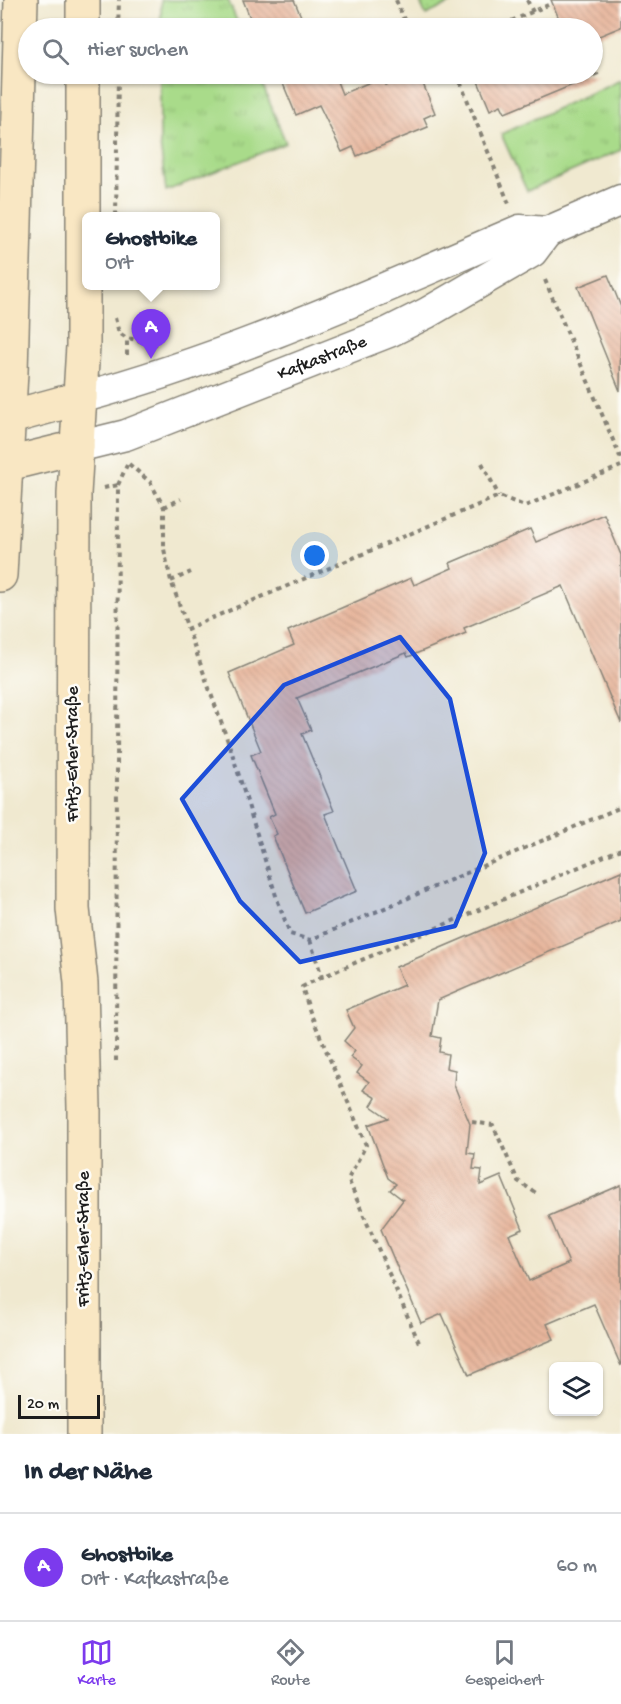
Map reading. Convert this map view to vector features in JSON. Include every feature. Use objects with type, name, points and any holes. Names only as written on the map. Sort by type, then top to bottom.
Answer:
[{"type":"main road","points":[[20,18],[21,0]]},
{"type":"main road","points":[[83,0],[83,18]]},
{"type":"main road","points":[[0,575],[2,465],[18,74]]},
{"type":"main road","name":"Fritz-Erler-Straße","points":[[83,84],[83,212]]},
{"type":"main road","name":"Fritz-Erler-Straße","points":[[83,290],[83,346],[74,494],[73,909],[81,983],[84,1097],[84,1434]]},
{"type":"main road","points":[[4,419],[80,398]]},
{"type":"main road","points":[[2,465],[77,447]]},
{"type":"street","name":"Kafkastraße","points":[[80,398],[127,386],[323,316],[520,230],[547,232],[621,200]]},
{"type":"street","name":"Kafkastraße","points":[[77,447],[127,449],[388,332],[428,313],[532,252],[547,232]]},
{"type":"path","points":[[118,0],[118,18]]},
{"type":"path","points":[[396,0],[403,18]]},
{"type":"path","points":[[527,0],[533,12]]},
{"type":"path","points":[[519,18],[548,6]]},
{"type":"path","points":[[116,212],[118,84]]},
{"type":"path","points":[[462,84],[509,203]]},
{"type":"path","points":[[545,280],[621,459]]},
{"type":"path","points":[[119,333],[127,338],[164,346]]},
{"type":"path","points":[[127,338],[127,386]]},
{"type":"path","points":[[127,449],[164,507],[164,549],[171,581],[186,629],[232,753],[276,899],[290,934],[310,940],[621,807]]},
{"type":"path","points":[[116,1071],[118,485],[127,449]]},
{"type":"path","points":[[483,463],[499,495],[525,506],[621,466]]},
{"type":"path","points":[[186,629],[499,495]]},
{"type":"path","points":[[164,507],[181,499]]},
{"type":"path","points":[[171,581],[191,572]]},
{"type":"path","points":[[420,1345],[348,1179],[366,1145],[310,1012],[302,987],[621,849]]},
{"type":"path","points":[[310,940],[322,977]]},
{"type":"path","points":[[472,1122],[494,1125],[518,1181],[536,1193]]},
{"type":"highlighted area","points":[[400,637],[450,699],[485,853],[455,926],[300,962],[240,901],[182,799],[284,685]]},
{"type":"green space","points":[[161,0],[228,0],[236,18],[161,18]]},
{"type":"green space","points":[[419,0],[453,0],[454,2],[426,15]]},
{"type":"green space","points":[[621,79],[621,150],[527,191],[501,134]]},
{"type":"green space","points":[[160,84],[262,84],[286,143],[166,191],[160,144]]},
{"type":"building","points":[[243,0],[294,0],[302,18],[250,18]]},
{"type":"building","points":[[551,0],[621,0],[621,27],[603,34],[603,18],[559,18]]},
{"type":"building","points":[[283,84],[338,84],[342,94],[366,84],[423,84],[435,113],[424,118],[428,127],[357,156],[353,147],[342,152],[319,105],[296,115]]},
{"type":"building","points":[[479,84],[575,84],[505,113],[501,105],[490,110]]},
{"type":"building","points":[[608,275],[621,307],[620,391],[578,287]]},
{"type":"building","points":[[604,514],[621,555],[621,723],[563,586],[464,628],[466,633],[408,657],[406,653],[297,698],[311,730],[302,734],[334,811],[325,814],[357,891],[305,913],[273,836],[277,834],[269,817],[275,814],[251,755],[261,751],[229,673],[294,645],[288,631],[411,578],[414,585],[452,568],[450,563],[530,529],[536,542]]},
{"type":"building","points":[[621,871],[621,921],[438,1000],[432,1036],[441,1038],[439,1052],[448,1054],[446,1068],[455,1070],[454,1085],[470,1124],[467,1153],[475,1154],[473,1169],[482,1170],[480,1185],[501,1176],[523,1229],[509,1235],[529,1281],[569,1263],[549,1216],[621,1185],[621,1366],[594,1304],[547,1324],[554,1339],[469,1375],[442,1314],[421,1323],[381,1229],[403,1200],[390,1190],[396,1184],[388,1178],[368,1125],[388,1118],[371,1106],[376,1098],[363,1090],[369,1082],[357,1073],[362,1066],[350,1057],[355,1051],[344,1041],[354,1028],[346,1010],[404,985],[396,967]]},
{"type":"place","name":"Ghostbike","points":[[151,359]]}]
